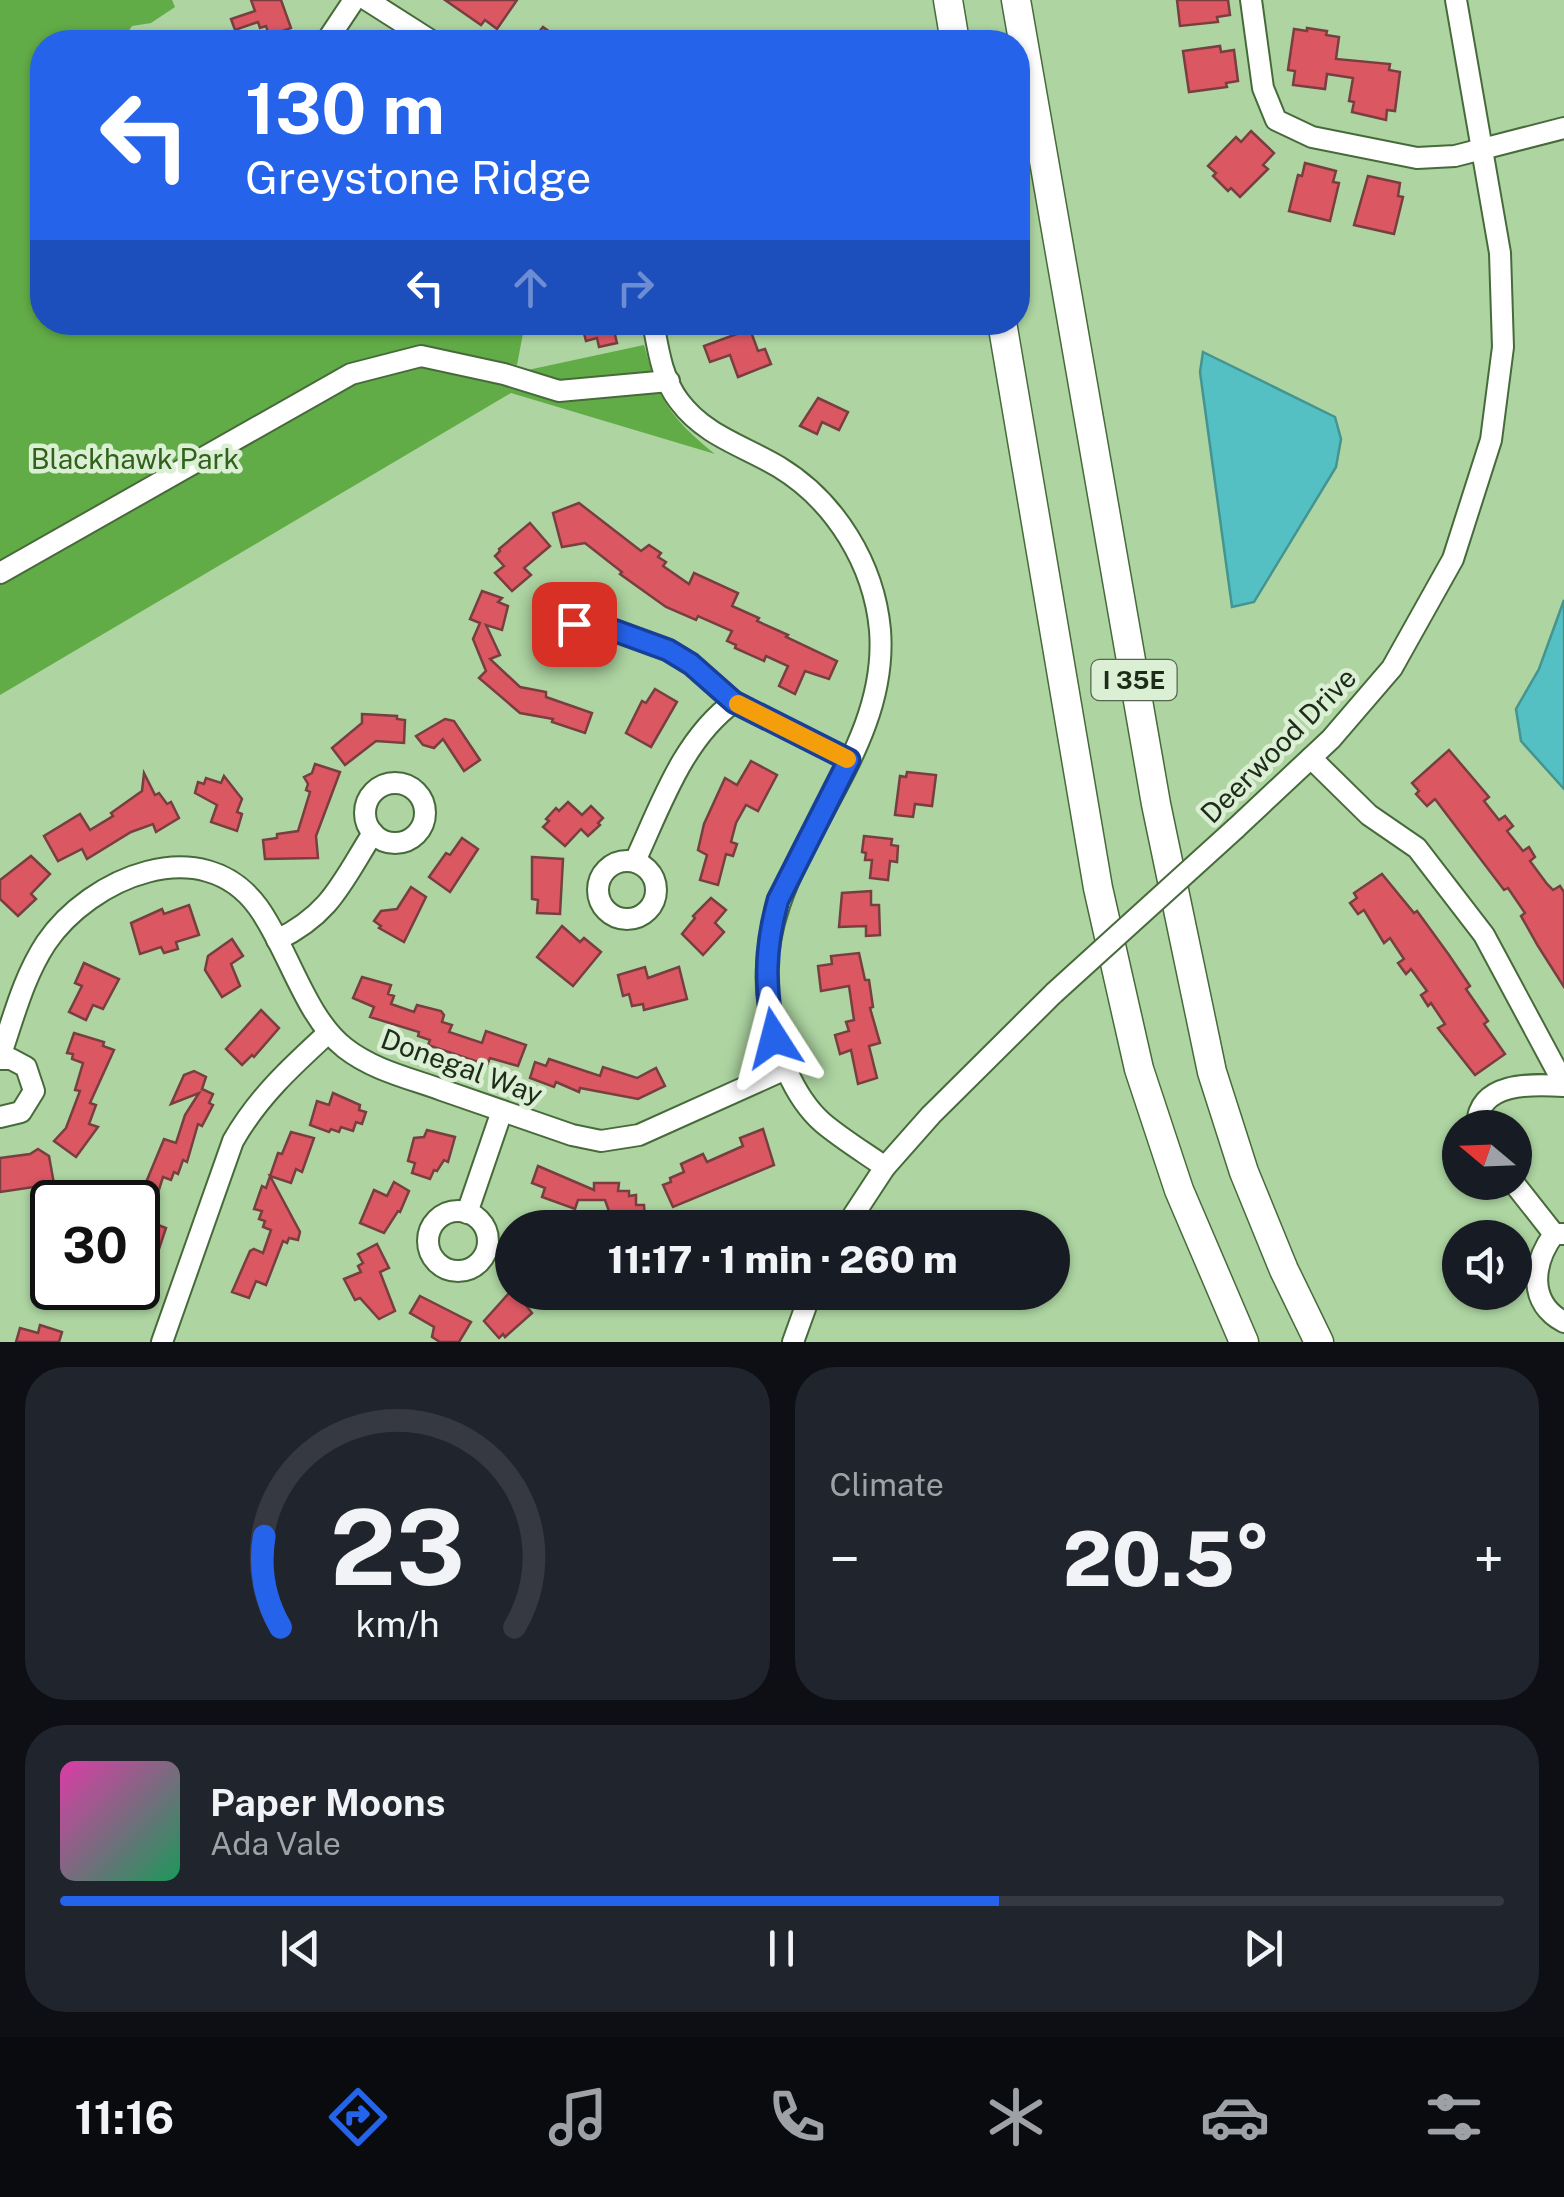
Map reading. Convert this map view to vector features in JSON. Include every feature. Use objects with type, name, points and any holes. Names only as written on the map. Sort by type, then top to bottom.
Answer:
[{"type":"highway","points":[[948,0],[953,30]]},
{"type":"highway","name":"I 35E","points":[[1016,0],[1021,30]]},
{"type":"highway","name":"I 35E","points":[[1030,80],[1156,804],[1212,1072],[1244,1172],[1319,1342]]},
{"type":"highway","name":"I 35E","points":[[1004,335],[1098,888],[1139,1070],[1179,1190],[1244,1342]]},
{"type":"street","points":[[334,30],[354,0]]},
{"type":"street","points":[[367,0],[414,30]]},
{"type":"street","points":[[1251,0],[1263,88],[1276,120],[1312,137],[1417,158],[1455,156],[1564,128]]},
{"type":"street","name":"Deerwood Drive","points":[[857,1210],[885,1167],[931,1115],[1054,993],[1311,758],[1392,668],[1453,559],[1491,440],[1503,347],[1500,254],[1456,0]]},
{"type":"street","points":[[655,335],[661,364],[678,401],[713,434],[779,467],[809,488],[840,524],[863,562],[880,630],[875,695],[865,727],[778,900],[768,939],[765,984],[774,1038],[799,1092],[821,1121],[885,1167]]},
{"type":"street","points":[[0,573],[351,374],[421,356],[560,391],[669,381]]},
{"type":"street","points":[[574,624],[602,626],[668,650],[691,664],[734,702],[849,760]]},
{"type":"street","points":[[636,861],[688,755],[711,719],[734,702]]},
{"type":"street","points":[[1311,758],[1369,814],[1416,848],[1484,935],[1564,1085],[1508,1087],[1481,1110]]},
{"type":"street","points":[[277,940],[309,924],[332,901],[372,833]]},
{"type":"street","name":"Donegal Way","points":[[0,1117],[21,1112],[34,1090],[26,1067],[1,1058],[30,970],[48,941],[84,904],[141,872],[180,866],[218,875],[236,885],[258,906],[328,1032],[370,1064],[581,1138],[620,1140],[648,1131],[788,1068]]},
{"type":"street","points":[[162,1342],[234,1141],[273,1084],[328,1032]]},
{"type":"street","points":[[467,1212],[502,1111]]},
{"type":"street","points":[[1529,1200],[1559,1234],[1541,1260],[1537,1285],[1542,1304],[1564,1322]]},
{"type":"street","points":[[794,1342],[805,1310]]},
{"type":"green space","name":"Blackhawk Park","points":[[0,0],[172,0],[175,7],[151,23],[129,30],[30,30],[30,335],[523,335],[517,365],[449,353],[490,378],[644,345],[668,407],[715,454],[511,393],[0,695]]},
{"type":"water","points":[[1203,352],[1335,417],[1341,439],[1336,467],[1254,602],[1232,607],[1200,372]]},
{"type":"water","points":[[1564,600],[1564,789],[1521,741],[1516,709],[1539,669]]},
{"type":"building","points":[[251,0],[281,0],[291,28],[267,30],[266,26],[260,28],[258,22],[235,30],[231,19],[255,11]]},
{"type":"building","points":[[445,0],[517,0],[497,29],[485,20],[481,25]]},
{"type":"building","points":[[1177,0],[1228,0],[1230,15],[1217,17],[1218,22],[1180,26]]},
{"type":"building","points":[[1307,28],[1339,37],[1336,59],[1390,64],[1389,70],[1400,72],[1395,111],[1387,110],[1386,120],[1352,112],[1354,102],[1349,101],[1353,78],[1327,74],[1325,89],[1293,85],[1295,71],[1288,70],[1294,29]]},
{"type":"building","points":[[1220,46],[1221,52],[1234,50],[1238,81],[1226,83],[1227,87],[1189,92],[1183,51]]},
{"type":"building","points":[[1251,131],[1274,153],[1263,165],[1268,169],[1240,197],[1231,188],[1228,191],[1208,166],[1236,137],[1241,142]]},
{"type":"building","points":[[1305,163],[1336,171],[1333,182],[1339,183],[1330,221],[1289,211]]},
{"type":"building","points":[[1368,176],[1400,183],[1398,196],[1403,197],[1394,234],[1354,225]]},
{"type":"building","points":[[584,335],[615,335],[617,343],[599,347],[597,338],[586,341]]},
{"type":"building","points":[[734,335],[752,335],[758,351],[765,349],[771,364],[738,377],[730,355],[710,362],[704,346]]},
{"type":"building","points":[[818,398],[848,412],[839,430],[822,422],[817,434],[800,426]]},
{"type":"building","points":[[579,503],[641,551],[649,545],[661,553],[658,557],[666,562],[663,566],[689,584],[694,573],[738,593],[732,606],[837,661],[829,679],[805,671],[795,694],[779,686],[788,666],[735,648],[727,641],[732,631],[666,607],[585,543],[562,547],[553,513]]},
{"type":"building","points":[[530,523],[550,546],[524,568],[531,575],[512,591],[495,573],[504,566],[495,556]]},
{"type":"building","points":[[482,591],[502,598],[498,602],[508,606],[502,630],[486,625],[500,655],[490,659],[520,687],[546,692],[546,697],[592,713],[585,733],[552,722],[553,719],[520,713],[479,678],[486,671],[473,639],[480,623],[470,619]]},
{"type":"building","points":[[655,689],[677,702],[651,747],[626,733],[642,701],[646,703]]},
{"type":"building","points":[[362,714],[405,720],[404,743],[376,741],[345,765],[332,748],[362,723]]},
{"type":"building","points":[[445,719],[454,721],[480,760],[464,771],[443,739],[434,748],[423,745],[416,736]]},
{"type":"building","points":[[1449,750],[1489,797],[1484,801],[1499,820],[1505,816],[1513,826],[1507,831],[1523,851],[1529,847],[1535,857],[1530,861],[1547,884],[1553,890],[1560,886],[1564,892],[1564,987],[1508,888],[1504,890],[1435,799],[1427,806],[1416,794],[1419,791],[1412,783]]},
{"type":"building","points":[[751,761],[777,775],[758,811],[746,805],[736,823],[731,842],[737,844],[733,856],[726,854],[718,885],[700,880],[707,855],[698,850],[704,824],[725,778],[737,785]]},
{"type":"building","points":[[315,764],[340,772],[316,836],[318,858],[265,859],[263,840],[298,831],[310,792],[304,777],[312,773]]},
{"type":"building","points":[[907,772],[936,775],[932,806],[915,804],[913,817],[895,815],[900,776],[906,777]]},
{"type":"building","points":[[144,773],[155,795],[159,793],[167,804],[171,802],[179,818],[156,832],[153,824],[131,832],[87,859],[82,849],[58,861],[44,836],[80,814],[90,830],[113,816],[111,813],[142,791]]},
{"type":"building","points":[[224,776],[242,799],[237,831],[211,822],[217,805],[195,793],[198,782],[204,784],[206,778],[221,783]]},
{"type":"building","points":[[568,802],[582,815],[591,806],[603,818],[588,836],[581,829],[565,846],[543,827],[556,808],[559,811]]},
{"type":"building","points":[[864,836],[892,839],[891,845],[898,846],[897,862],[890,861],[888,880],[870,878],[872,860],[865,860],[866,853],[862,852]]},
{"type":"building","points":[[462,838],[478,849],[450,892],[429,877]]},
{"type":"building","points":[[31,856],[50,874],[31,894],[36,899],[18,916],[0,899],[0,880]]},
{"type":"building","points":[[532,857],[563,859],[560,914],[537,913],[538,900],[532,899]]},
{"type":"building","points":[[1382,874],[1414,913],[1417,911],[1449,955],[1488,1021],[1484,1024],[1505,1054],[1475,1075],[1438,1028],[1445,1024],[1421,995],[1427,991],[1411,969],[1406,974],[1398,963],[1404,959],[1390,938],[1384,943],[1364,910],[1358,914],[1350,903],[1357,898],[1354,893]]},
{"type":"building","points":[[411,887],[426,897],[404,942],[374,921],[381,911],[397,909]]},
{"type":"building","points":[[871,891],[871,905],[879,905],[880,935],[866,936],[866,926],[839,927],[842,893]]},
{"type":"building","points":[[711,898],[726,910],[715,923],[724,932],[703,955],[682,934]]},
{"type":"building","points":[[189,905],[199,935],[176,942],[178,949],[164,953],[161,947],[140,954],[131,923],[162,909],[164,914]]},
{"type":"building","points":[[562,926],[580,942],[584,938],[601,952],[573,986],[537,957]]},
{"type":"building","points":[[232,939],[243,956],[231,964],[240,986],[222,997],[205,970],[208,956]]},
{"type":"building","points":[[859,953],[865,980],[869,980],[873,1007],[870,1008],[880,1043],[869,1046],[877,1078],[858,1084],[851,1050],[840,1054],[835,1035],[849,1031],[846,1022],[854,1020],[849,986],[821,991],[818,966],[832,964],[831,956]]},
{"type":"building","points":[[84,963],[119,979],[103,1009],[93,1005],[86,1020],[69,1012],[82,986],[75,983]]},
{"type":"building","points":[[645,967],[648,978],[679,967],[687,999],[644,1010],[643,1004],[632,1006],[629,994],[623,996],[618,975]]},
{"type":"building","points":[[362,977],[391,985],[391,1004],[414,1012],[417,1005],[441,1011],[442,1022],[452,1025],[449,1032],[482,1043],[486,1031],[526,1045],[518,1066],[490,1058],[487,1065],[428,1045],[430,1040],[418,1036],[419,1032],[370,1017],[374,1007],[353,998]]},
{"type":"building","points":[[261,1010],[279,1028],[242,1065],[226,1049]]},
{"type":"building","points":[[74,1033],[104,1042],[103,1046],[114,1050],[90,1103],[96,1105],[89,1124],[98,1127],[76,1157],[54,1141],[66,1128],[80,1091],[75,1090],[83,1063],[67,1053]]},
{"type":"building","points":[[549,1059],[600,1076],[603,1067],[637,1078],[656,1068],[665,1086],[638,1099],[580,1088],[579,1092],[556,1082],[554,1087],[530,1078],[535,1062],[546,1066]]},
{"type":"building","points":[[194,1071],[206,1077],[202,1089],[213,1094],[209,1103],[213,1105],[202,1126],[198,1124],[187,1162],[183,1160],[171,1180],[163,1177],[160,1186],[160,1180],[147,1180],[164,1139],[176,1143],[185,1115],[199,1093],[171,1104],[184,1075]]},
{"type":"building","points":[[333,1093],[360,1105],[359,1110],[366,1112],[362,1124],[356,1122],[353,1131],[341,1127],[339,1132],[329,1132],[310,1125],[317,1101],[329,1105]]},
{"type":"building","points":[[763,1129],[774,1165],[673,1207],[663,1185],[684,1172],[681,1164],[703,1154],[707,1162],[743,1146],[740,1138]]},
{"type":"building","points":[[427,1130],[455,1137],[448,1162],[444,1160],[430,1179],[412,1173],[415,1163],[408,1161],[414,1138],[424,1137]]},
{"type":"building","points":[[291,1132],[314,1138],[302,1172],[296,1169],[291,1183],[270,1176]]},
{"type":"building","points":[[38,1149],[49,1156],[53,1180],[30,1180],[30,1188],[0,1192],[0,1158],[30,1154]]},
{"type":"building","points":[[538,1166],[594,1190],[594,1183],[619,1183],[618,1191],[636,1195],[636,1205],[644,1205],[644,1210],[609,1210],[605,1200],[578,1200],[575,1209],[542,1197],[545,1188],[532,1183]]},
{"type":"building","points":[[270,1176],[300,1232],[298,1240],[283,1241],[266,1285],[256,1281],[249,1298],[232,1292],[250,1251],[263,1253],[271,1230],[263,1227],[265,1221],[259,1219],[262,1211],[254,1209]]},
{"type":"building","points":[[394,1182],[409,1191],[400,1212],[384,1233],[360,1223],[374,1190],[387,1196]]},
{"type":"building","points":[[377,1244],[389,1268],[380,1272],[395,1311],[379,1319],[360,1298],[355,1300],[344,1279],[361,1272],[358,1266],[363,1263],[358,1254]]},
{"type":"building","points":[[420,1296],[471,1322],[459,1342],[440,1342],[432,1337],[434,1327],[410,1313]]},
{"type":"building","points":[[495,1309],[532,1313],[499,1338],[484,1321]]},
{"type":"building","points":[[40,1325],[62,1332],[59,1342],[16,1342],[20,1328],[38,1333]]},
{"type":"slow traffic","points":[[738,704],[847,759]]},
{"type":"route","points":[[574,624],[602,626],[668,650],[691,664],[734,702],[849,760],[778,900],[768,939],[765,984],[774,1038]]}]
